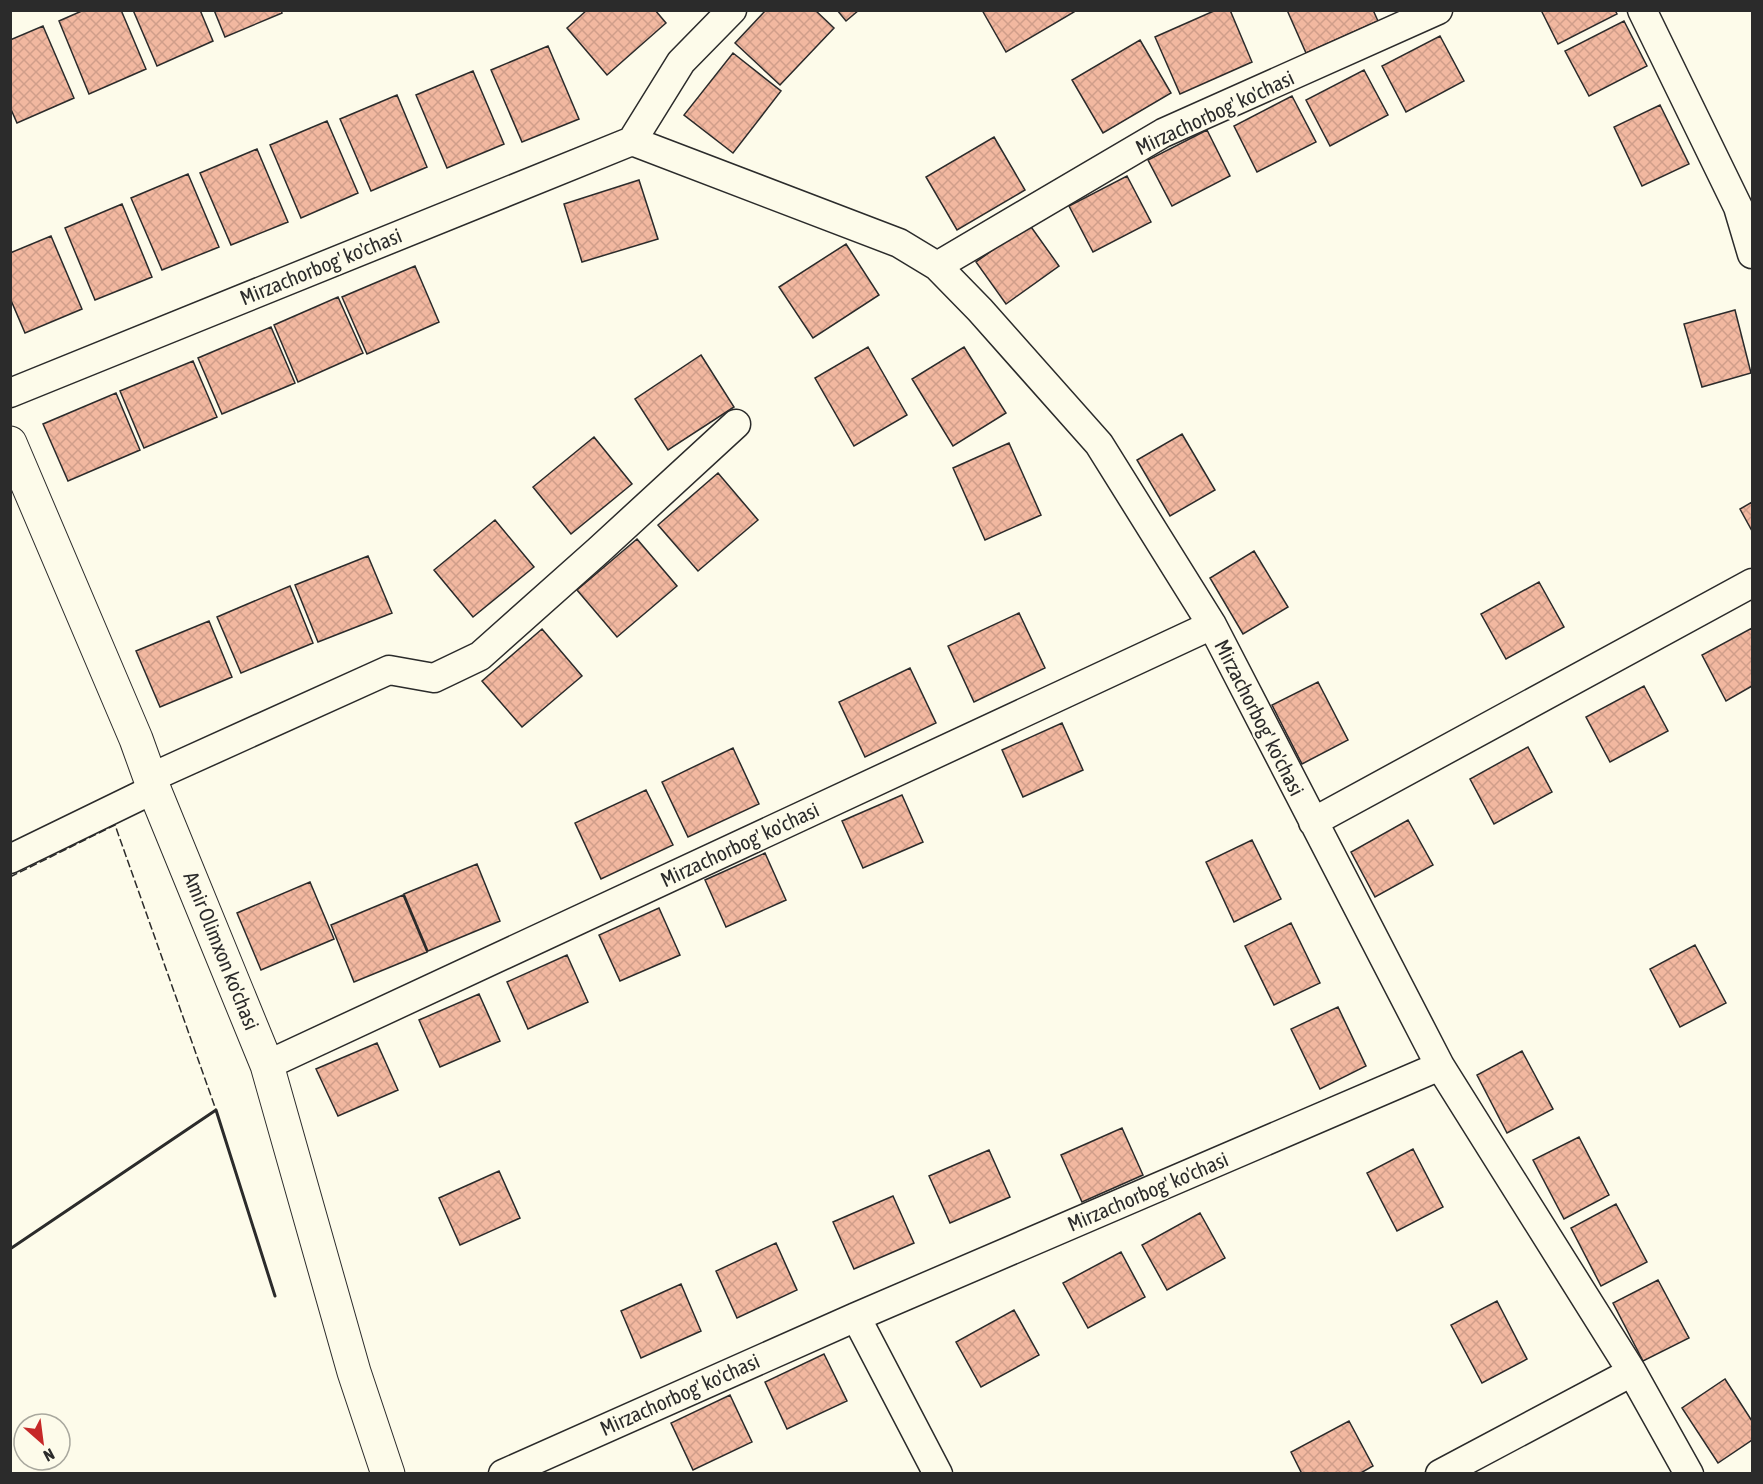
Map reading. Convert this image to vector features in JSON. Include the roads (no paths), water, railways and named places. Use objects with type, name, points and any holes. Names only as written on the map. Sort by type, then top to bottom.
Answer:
[{"type":"street","points":[[632,141],[681,62],[732,10]]},
{"type":"street","name":"Mirzachorbog' ko'chasi","points":[[937,266],[1163,133],[1438,10]]},
{"type":"street","points":[[1642,10],[1738,207],[1752,254]]},
{"type":"street","name":"Mirzachorbog' ko'chasi","points":[[10,393],[632,141],[899,243],[937,266],[980,310],[1099,444],[1212,625],[1440,1066],[1632,1372],[1689,1473]]},
{"type":"street","points":[[10,859],[152,783],[389,670],[434,678],[480,656],[736,424]]},
{"type":"street","name":"Amir Olimxon ko'chasi","points":[[10,443],[136,739],[267,1065],[354,1372],[388,1473]]},
{"type":"street","points":[[1313,822],[1752,583]]},
{"type":"street","name":"Mirzachorbog' ko'chasi","points":[[267,1065],[1212,625]]},
{"type":"street","name":"Mirzachorbog' ko'chasi","points":[[503,1473],[856,1317],[1440,1066]]},
{"type":"street","points":[[856,1317],[938,1473]]},
{"type":"street","points":[[1440,1473],[1632,1372]]}]
